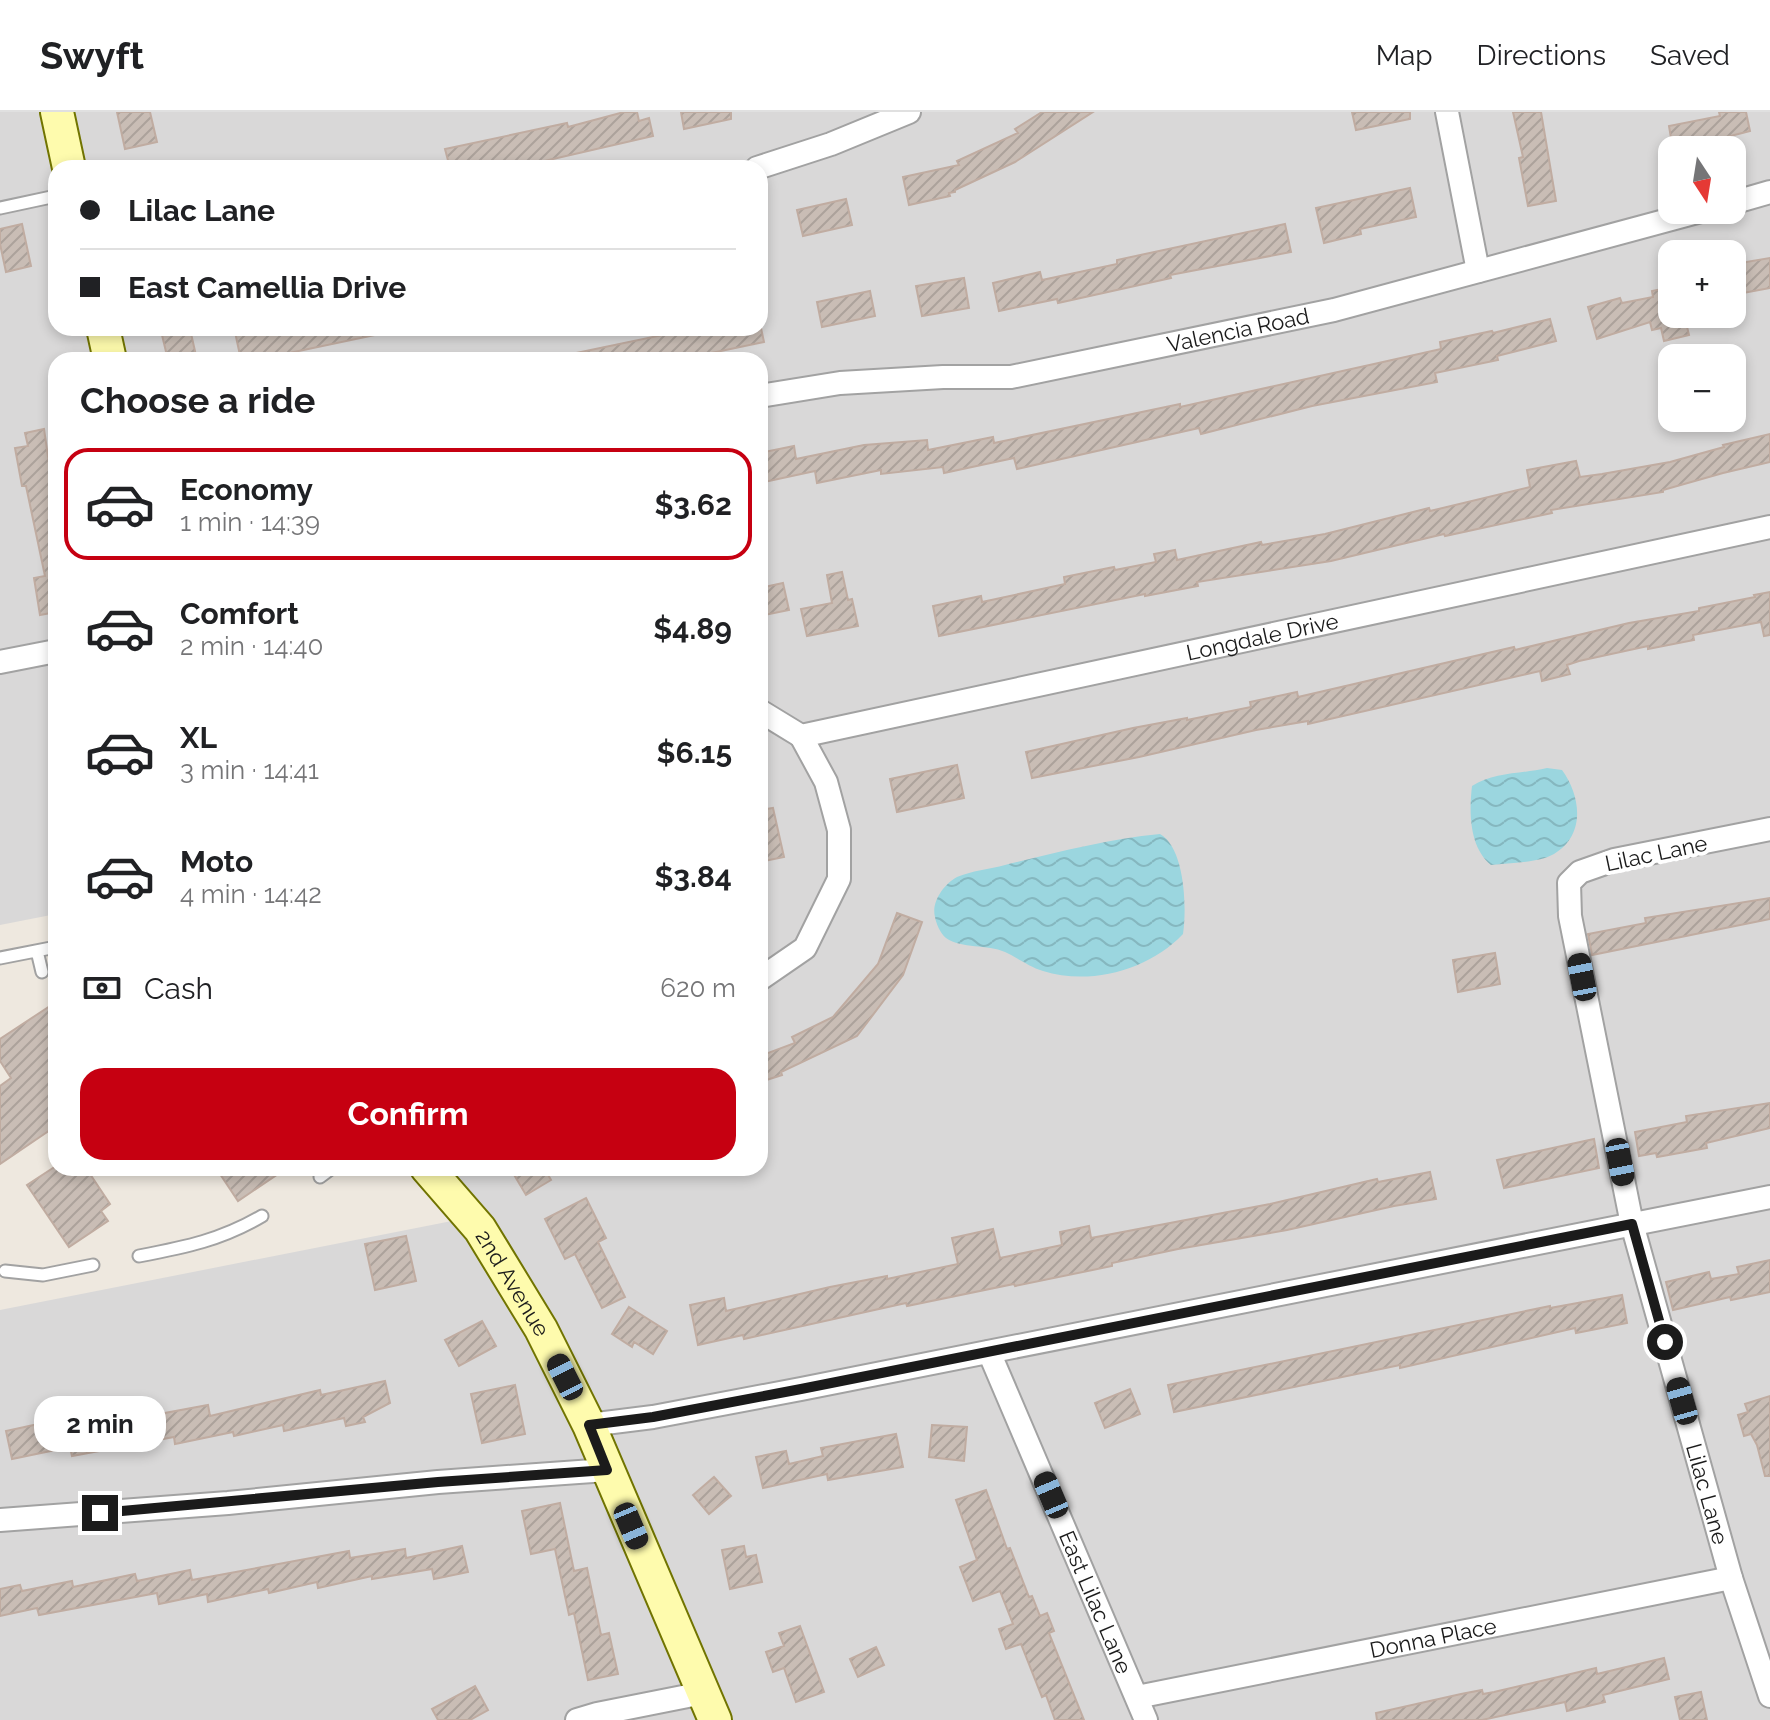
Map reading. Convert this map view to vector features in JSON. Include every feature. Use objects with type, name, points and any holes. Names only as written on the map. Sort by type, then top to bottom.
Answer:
[{"type":"street","points":[[57,112],[67,160]]},
{"type":"street","points":[[768,164],[831,144],[909,112]]},
{"type":"street","points":[[1447,112],[1478,271]]},
{"type":"street","points":[[1746,199],[1770,192]]},
{"type":"street","name":"Valencia Road","points":[[768,395],[840,383],[1011,377],[1334,310],[1658,223]]},
{"type":"street","name":"Longdale Drive","points":[[801,736],[1770,527]]},
{"type":"street","points":[[0,662],[48,653]]},
{"type":"street","points":[[768,716],[801,736],[826,782],[839,830],[839,879],[805,948],[768,973]]},
{"type":"street","name":"Lilac Lane","points":[[1770,829],[1614,860],[1580,872],[1569,883],[1570,916],[1632,1224],[1731,1578],[1770,1696]]},
{"type":"street","name":"2nd Avenue","points":[[434,1176],[480,1229],[541,1329],[589,1425],[709,1707]]},
{"type":"street","points":[[589,1425],[653,1417],[1770,1197]]},
{"type":"street","name":"East Lilac Lane","points":[[989,1352],[1146,1720]]},
{"type":"street","points":[[0,1520],[607,1470]]},
{"type":"street","name":"Donna Place","points":[[1137,1697],[1731,1578]]},
{"type":"street","points":[[577,1720],[597,1714],[709,1707]]},
{"type":"lane","points":[[0,208],[48,198]]},
{"type":"lane","points":[[0,958],[48,949]]},
{"type":"lane","points":[[37,951],[42,972]]},
{"type":"lane","points":[[139,1256],[185,1248],[231,1234],[262,1216]]},
{"type":"lane","points":[[5,1271],[43,1275],[93,1265]]},
{"type":"shaded area","points":[[0,112],[1770,112],[1770,1720],[0,1720],[0,1310],[462,1219],[427,1176],[768,1176],[768,352],[48,352],[48,916],[0,925]]},
{"type":"water","points":[[1547,768],[1562,770],[1573,791],[1577,815],[1571,837],[1564,846],[1547,857],[1491,865],[1478,849],[1472,828],[1472,786],[1499,776]]},
{"type":"water","points":[[1160,834],[1175,852],[1179,865],[1185,909],[1183,934],[1169,947],[1136,965],[1099,975],[1061,975],[1038,969],[1005,952],[952,941],[944,936],[937,925],[934,911],[937,900],[943,889],[957,877],[1081,847]]},
{"type":"building","points":[[117,112],[150,112],[157,142],[125,149]]},
{"type":"building","points":[[624,112],[637,112],[639,121],[649,118],[653,136],[549,160],[448,160],[445,149],[567,123],[568,127]]},
{"type":"building","points":[[681,112],[731,112],[731,119],[684,129]]},
{"type":"building","points":[[1042,112],[1093,112],[1015,162],[949,193],[950,196],[909,205],[903,177],[959,165],[957,161],[1018,133],[1015,129]]},
{"type":"building","points":[[1352,112],[1410,112],[1410,119],[1356,130]]},
{"type":"building","points":[[1513,112],[1541,112],[1556,201],[1528,206],[1519,158],[1523,157]]},
{"type":"building","points":[[1719,112],[1746,112],[1750,131],[1731,136],[1671,136],[1669,126],[1720,116]]},
{"type":"building","points":[[1410,188],[1416,217],[1360,229],[1361,234],[1324,243],[1316,208]]},
{"type":"building","points":[[846,199],[852,225],[803,236],[797,210]]},
{"type":"building","points":[[22,224],[31,266],[6,272],[0,229]]},
{"type":"building","points":[[1285,224],[1291,252],[1170,275],[1171,278],[1058,303],[1057,299],[999,311],[993,283],[1040,272],[1042,280],[1117,264],[1117,260]]},
{"type":"building","points":[[1770,258],[1770,288],[1746,292],[1746,262]]},
{"type":"building","points":[[964,278],[969,308],[922,316],[916,286]]},
{"type":"building","points":[[1658,290],[1658,328],[1661,328],[1652,330],[1650,322],[1597,339],[1588,307],[1620,298],[1622,303],[1653,297],[1652,291]]},
{"type":"building","points":[[870,291],[875,316],[822,327],[817,302]]},
{"type":"building","points":[[1550,319],[1556,341],[1497,356],[1498,360],[1435,373],[1437,382],[1312,406],[1201,434],[1199,428],[1017,469],[1014,458],[944,473],[943,467],[881,474],[881,470],[817,483],[815,471],[768,481],[768,451],[794,446],[796,459],[864,445],[927,440],[928,450],[993,437],[994,443],[1180,404],[1180,407],[1441,349],[1440,342]]},
{"type":"building","points":[[1661,328],[1687,328],[1689,335],[1664,341]]},
{"type":"building","points":[[162,336],[192,336],[195,352],[166,352]]},
{"type":"building","points":[[236,336],[370,336],[294,352],[239,352]]},
{"type":"building","points":[[658,336],[763,336],[764,342],[716,352],[581,352]]},
{"type":"building","points":[[44,429],[48,456],[48,614],[40,615],[34,578],[45,576],[15,448],[28,446],[25,433]]},
{"type":"building","points":[[1770,434],[1770,462],[1663,492],[1551,510],[1552,513],[1444,534],[1331,561],[1197,582],[1198,586],[939,636],[933,606],[981,596],[982,602],[1065,584],[1064,577],[1156,562],[1154,554],[1175,550],[1177,560],[1261,542],[1262,545],[1325,534],[1429,508],[1430,511],[1530,487],[1527,470],[1576,461],[1580,477],[1602,474],[1670,462]]},
{"type":"building","points":[[842,572],[858,626],[807,636],[801,609],[832,603],[827,575]]},
{"type":"building","points":[[783,583],[789,610],[768,614],[768,586]]},
{"type":"building","points":[[1770,592],[1770,635],[1764,636],[1761,622],[1693,635],[1694,640],[1579,661],[1567,665],[1570,674],[1542,681],[1540,671],[1308,724],[1308,721],[1256,730],[1032,778],[1026,752],[1133,728],[1251,707],[1250,702],[1297,692],[1298,697],[1514,647],[1515,650],[1629,623],[1699,611],[1699,608]]},
{"type":"building","points":[[957,765],[964,798],[897,812],[890,779]]},
{"type":"building","points":[[773,808],[784,857],[768,860],[768,809]]},
{"type":"building","points":[[1770,898],[1770,919],[1592,955],[1588,934],[1646,923],[1645,918]]},
{"type":"building","points":[[897,913],[922,922],[903,975],[857,1036],[768,1079],[768,1053],[795,1043],[792,1037],[833,1017],[878,964]]},
{"type":"building","points":[[1495,953],[1500,984],[1458,992],[1453,960]]},
{"type":"building","points":[[48,1007],[48,1131],[0,1164],[0,1086],[11,1078],[0,1061],[0,1039]]},
{"type":"building","points":[[1770,1103],[1770,1128],[1706,1143],[1707,1148],[1657,1157],[1656,1153],[1639,1156],[1635,1132],[1687,1122],[1686,1116]]},
{"type":"building","points":[[1594,1139],[1599,1168],[1504,1188],[1497,1160]]},
{"type":"building","points":[[48,1171],[48,1176],[91,1176],[110,1204],[101,1211],[108,1221],[69,1247],[27,1185]]},
{"type":"building","points":[[1430,1172],[1436,1199],[1178,1249],[1015,1286],[907,1306],[906,1303],[744,1339],[743,1335],[698,1345],[690,1305],[724,1298],[726,1311],[830,1287],[958,1264],[952,1238],[993,1229],[1000,1258],[1062,1245],[1060,1232],[1089,1226],[1091,1238],[1270,1204],[1377,1179],[1378,1182]]},
{"type":"building","points":[[221,1176],[275,1176],[238,1201]]},
{"type":"building","points":[[515,1176],[549,1176],[551,1180],[526,1195]]},
{"type":"building","points":[[586,1198],[606,1238],[598,1242],[625,1297],[602,1308],[575,1254],[565,1259],[545,1219]]},
{"type":"building","points":[[406,1236],[416,1281],[375,1290],[365,1244]]},
{"type":"building","points":[[1770,1260],[1770,1292],[1673,1310],[1666,1282],[1709,1272],[1711,1279],[1739,1274],[1737,1267]]},
{"type":"building","points":[[1622,1295],[1627,1323],[1576,1333],[1575,1328],[1400,1368],[1400,1365],[1174,1412],[1168,1385],[1550,1306]]},
{"type":"building","points":[[629,1307],[667,1331],[653,1354],[634,1342],[632,1347],[612,1334]]},
{"type":"building","points":[[482,1321],[496,1346],[459,1366],[445,1340]]},
{"type":"building","points":[[385,1381],[390,1403],[363,1417],[365,1422],[346,1426],[344,1418],[284,1431],[283,1425],[175,1444],[174,1437],[72,1456],[70,1447],[12,1459],[6,1431],[43,1423],[45,1432],[116,1416],[115,1411],[141,1405],[143,1417],[208,1405],[210,1416],[320,1390],[321,1395]]},
{"type":"building","points":[[515,1385],[525,1434],[482,1443],[471,1394]]},
{"type":"building","points":[[1130,1389],[1140,1414],[1105,1428],[1095,1403]]},
{"type":"building","points":[[1770,1396],[1770,1476],[1765,1476],[1757,1445],[1751,1434],[1744,1436],[1738,1415],[1748,1412],[1745,1404]]},
{"type":"building","points":[[932,1425],[967,1427],[964,1461],[929,1457]]},
{"type":"building","points":[[896,1434],[903,1467],[828,1480],[827,1474],[763,1488],[756,1457],[786,1451],[789,1464],[823,1456],[821,1448]]},
{"type":"building","points":[[714,1477],[731,1496],[709,1514],[693,1495]]},
{"type":"building","points":[[986,1490],[1007,1549],[1010,1548],[1029,1597],[1032,1596],[1040,1616],[1047,1613],[1054,1631],[1049,1633],[1084,1720],[1055,1720],[1046,1695],[1042,1697],[1021,1644],[1006,1649],[999,1629],[1013,1624],[1000,1591],[973,1601],[960,1567],[977,1560],[956,1500]]},
{"type":"building","points":[[560,1503],[574,1571],[587,1568],[601,1635],[609,1633],[618,1674],[588,1680],[574,1613],[569,1615],[555,1549],[531,1554],[522,1511]]},
{"type":"building","points":[[462,1546],[468,1572],[434,1579],[432,1569],[372,1579],[372,1576],[318,1588],[317,1582],[269,1593],[268,1589],[208,1602],[207,1594],[159,1604],[157,1593],[39,1615],[37,1608],[0,1616],[0,1589],[20,1585],[22,1591],[72,1581],[73,1587],[135,1574],[137,1581],[190,1570],[192,1580],[349,1551],[350,1558],[405,1549],[406,1558]]},
{"type":"building","points":[[744,1546],[746,1557],[756,1555],[762,1582],[730,1589],[722,1550]]},
{"type":"building","points":[[800,1626],[824,1692],[796,1702],[784,1668],[773,1672],[766,1652],[784,1646],[779,1633]]},
{"type":"building","points":[[876,1647],[884,1665],[858,1677],[850,1659]]},
{"type":"building","points":[[1664,1658],[1669,1679],[1603,1695],[1605,1702],[1567,1711],[1565,1702],[1482,1720],[1377,1720],[1376,1713],[1461,1694],[1482,1690],[1483,1694],[1494,1692],[1596,1668],[1597,1674]]},
{"type":"building","points":[[475,1686],[488,1710],[470,1720],[438,1720],[432,1709]]},
{"type":"building","points":[[1701,1692],[1707,1720],[1680,1720],[1675,1697]]},
{"type":"route","points":[[100,1513],[607,1470],[589,1425],[653,1417],[801,1389],[1632,1224],[1665,1342]]}]
